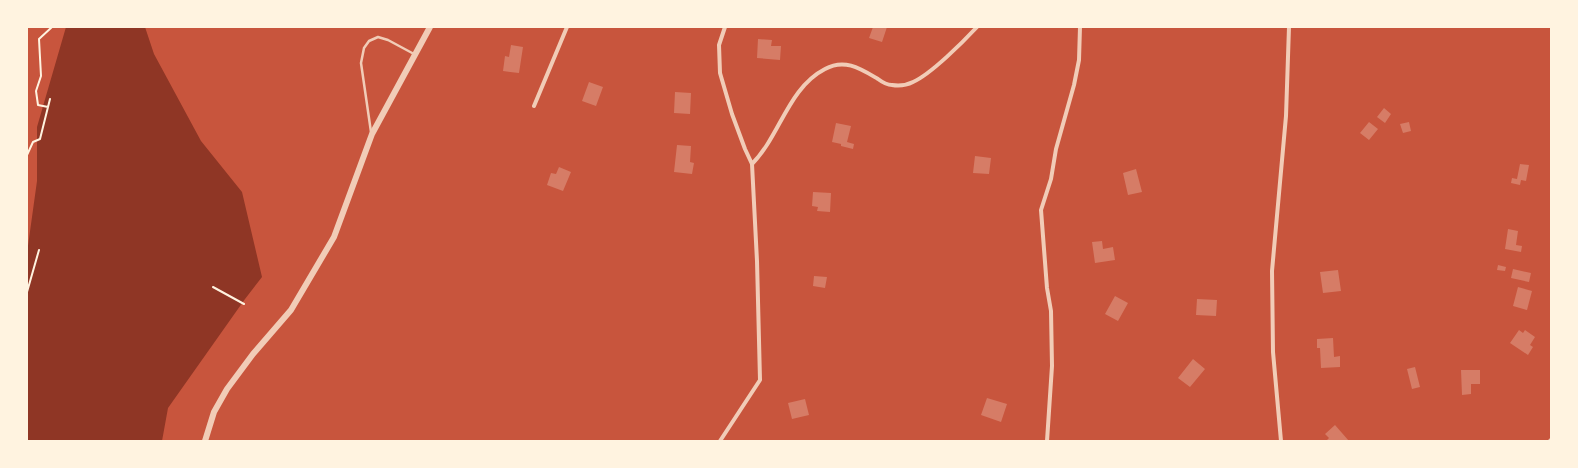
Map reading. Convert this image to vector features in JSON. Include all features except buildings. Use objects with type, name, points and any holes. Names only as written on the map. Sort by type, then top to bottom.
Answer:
[{"type":"street","points":[[205,441],[214,412],[227,389],[253,354],[291,310],[334,237],[372,134],[416,56],[430,27]]},
{"type":"street","points":[[534,106],[567,27]]},
{"type":"street","points":[[720,441],[760,380],[757,261],[752,164],[732,114],[720,73],[719,45],[725,27]]},
{"type":"street","points":[[752,164],[762,154],[799,91],[824,69],[836,64],[849,64],[864,70],[887,84],[905,84],[913,82],[927,73],[977,27]]},
{"type":"street","points":[[1047,441],[1052,366],[1051,311],[1047,288],[1040,210],[1051,179],[1056,149],[1074,85],[1078,60],[1080,27]]},
{"type":"street","points":[[1281,441],[1273,352],[1272,271],[1286,116],[1289,27]]},
{"type":"lane","points":[[372,134],[361,63],[364,48],[369,41],[378,37],[388,40],[416,56]]},
{"type":"path","points":[[48,107],[38,105],[36,91],[41,76],[39,39],[52,27]]},
{"type":"path","points":[[27,155],[33,142],[40,139],[50,99]]},
{"type":"path","points":[[27,292],[39,250]]},
{"type":"path","points":[[213,287],[244,304]]},
{"type":"shaded area","points":[[66,27],[145,27],[154,54],[201,141],[242,192],[262,277],[168,408],[162,441],[27,441],[27,253],[37,181],[37,127]]}]
